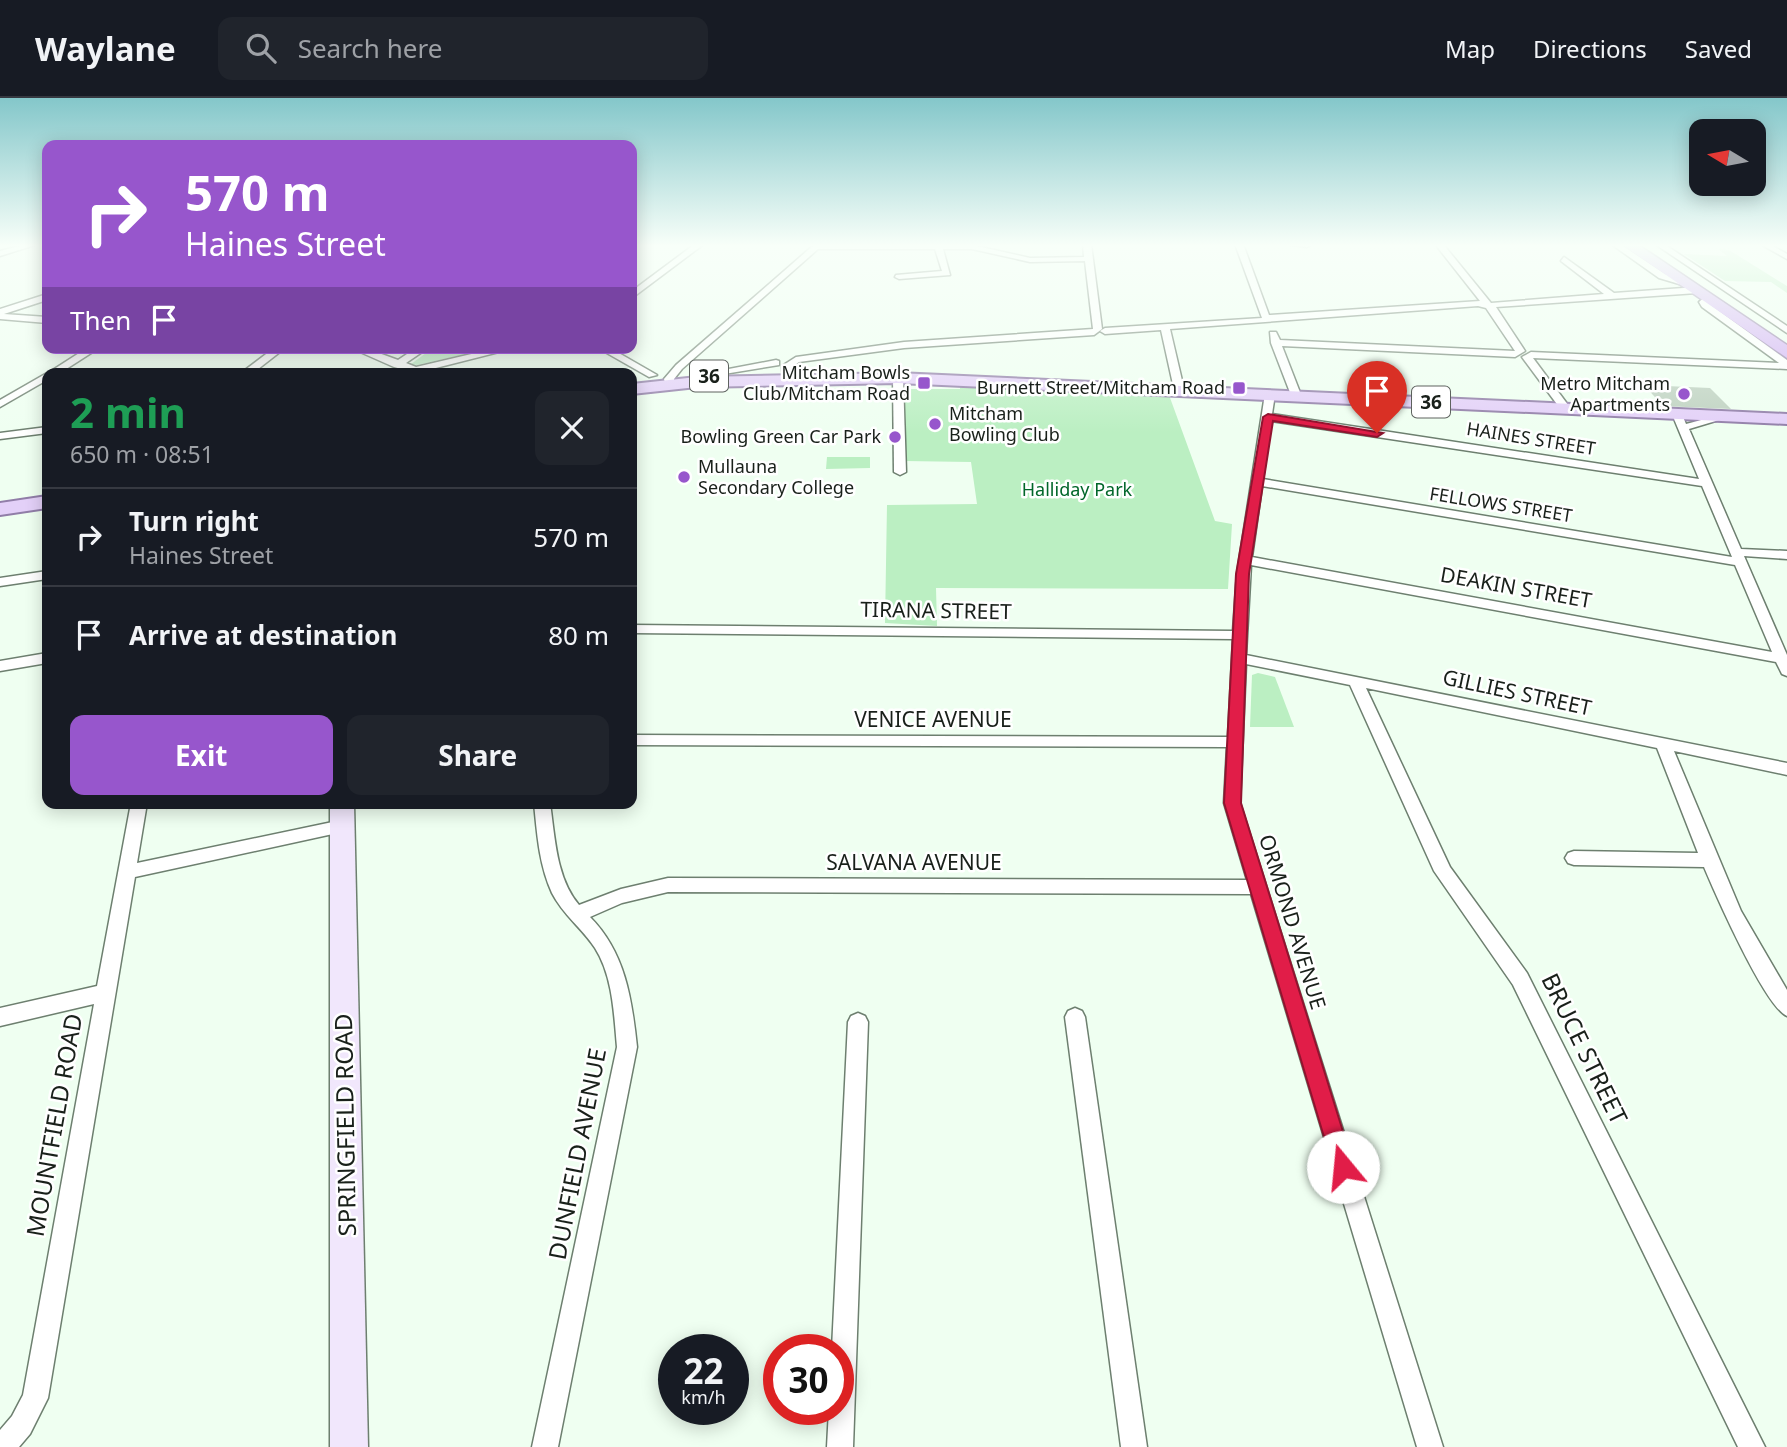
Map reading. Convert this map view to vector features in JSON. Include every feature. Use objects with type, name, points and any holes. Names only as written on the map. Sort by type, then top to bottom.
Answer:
[{"type":"highway","points":[[1724,307],[1787,352]]},
{"type":"highway","points":[[1729,307],[1787,340]]},
{"type":"main road","name":"36","points":[[637,386],[751,372],[786,379]]},
{"type":"main road","name":"36","points":[[670,382],[898,378],[1566,409],[1679,421],[1724,417],[1787,419]]},
{"type":"main road","points":[[0,509],[42,503]]},
{"type":"main road","name":"SPRINGFIELD ROAD","points":[[342,814],[349,1447]]},
{"type":"street","points":[[0,314],[19,307]]},
{"type":"street","points":[[670,382],[751,307]]},
{"type":"street","points":[[1095,307],[1099,331]]},
{"type":"street","points":[[1262,307],[1296,395]]},
{"type":"street","points":[[786,379],[800,364],[815,358],[904,345],[1459,307]]},
{"type":"street","points":[[1489,307],[1566,409]]},
{"type":"street","points":[[1706,307],[1787,365]]},
{"type":"street","points":[[1753,307],[1787,330]]},
{"type":"street","points":[[0,314],[42,319]]},
{"type":"street","points":[[1164,327],[1179,390]]},
{"type":"street","points":[[1276,343],[1787,365]]},
{"type":"street","points":[[61,368],[84,354]]},
{"type":"street","points":[[253,368],[272,354]]},
{"type":"street","points":[[370,354],[408,368]]},
{"type":"street","points":[[397,365],[414,354]]},
{"type":"street","points":[[424,368],[484,354]]},
{"type":"street","points":[[614,354],[652,375]]},
{"type":"street","points":[[718,372],[751,372],[776,363]]},
{"type":"street","points":[[898,378],[900,472]]},
{"type":"street","points":[[0,404],[42,379]]},
{"type":"street","name":"ORMOND AVENUE","points":[[1270,394],[1245,560],[1233,742],[1232,803],[1430,1447]]},
{"type":"street","name":"HAINES STREET","points":[[1268,417],[1706,483]]},
{"type":"street","points":[[1679,421],[1737,557],[1780,639],[1780,658],[1787,671]]},
{"type":"street","points":[[0,436],[42,431]]},
{"type":"street","name":"FELLOWS STREET","points":[[1258,482],[1737,557],[1787,555]]},
{"type":"street","name":"DEAKIN STREET","points":[[1245,560],[1780,658]]},
{"type":"street","points":[[0,582],[42,576]]},
{"type":"street","name":"TIRANA STREET","points":[[637,629],[1240,635]]},
{"type":"street","name":"GILLIES STREET","points":[[1240,658],[1787,769]]},
{"type":"street","points":[[0,666],[42,659]]},
{"type":"street","name":"BRUCE STREET","points":[[1356,682],[1443,870],[1520,979],[1752,1447]]},
{"type":"street","name":"VENICE AVENUE","points":[[637,740],[1233,742]]},
{"type":"street","points":[[1662,744],[1709,860],[1755,961],[1787,1007]]},
{"type":"street","name":"MOUNTFIELD ROAD","points":[[2,1447],[21,1425],[35,1398],[138,809]]},
{"type":"street","name":"DUNFIELD AVENUE","points":[[543,809],[554,869],[565,901],[602,943],[615,978],[623,1007],[628,1047],[545,1447]]},
{"type":"street","points":[[128,872],[342,814]]},
{"type":"street","points":[[1574,858],[1709,860]]},
{"type":"street","name":"SALVANA AVENUE","points":[[577,915],[600,902],[628,892],[668,885],[1256,887]]},
{"type":"street","points":[[0,1017],[105,993]]},
{"type":"street","points":[[1075,1017],[1134,1447]]},
{"type":"street","points":[[840,1447],[858,1022]]},
{"type":"green space","points":[[425,354],[466,354],[417,365],[411,364]]},
{"type":"green space","name":"Halliday Park","points":[[960,385],[1169,395],[1215,521],[1232,524],[1228,589],[936,588],[937,626],[885,623],[887,505],[977,504],[971,462],[904,461],[904,389],[960,389]]},
{"type":"green space","points":[[827,457],[870,457],[870,468],[826,469]]},
{"type":"green space","points":[[1258,673],[1275,677],[1294,727],[1250,727],[1252,675]]},
{"type":"building","name":"Metro Mitcham Apartments","points":[[1644,385],[1710,388],[1731,409],[1663,406]]},
{"type":"place","name":"Mitcham Bowls Club/Mitcham Road","points":[[924,383]]},
{"type":"place","name":"Burnett Street/Mitcham Road","points":[[1239,388]]},
{"type":"place","name":"Metro Mitcham Apartments","points":[[1684,394]]},
{"type":"place","name":"Mitcham Bowling Club","points":[[935,424]]},
{"type":"place","name":"Bowling Green Car Park","points":[[895,437]]},
{"type":"place","name":"Mullauna Secondary College","points":[[684,477]]},
{"type":"route","points":[[1343,1167],[1232,803],[1233,742],[1243,574],[1268,417],[1377,433]]}]
